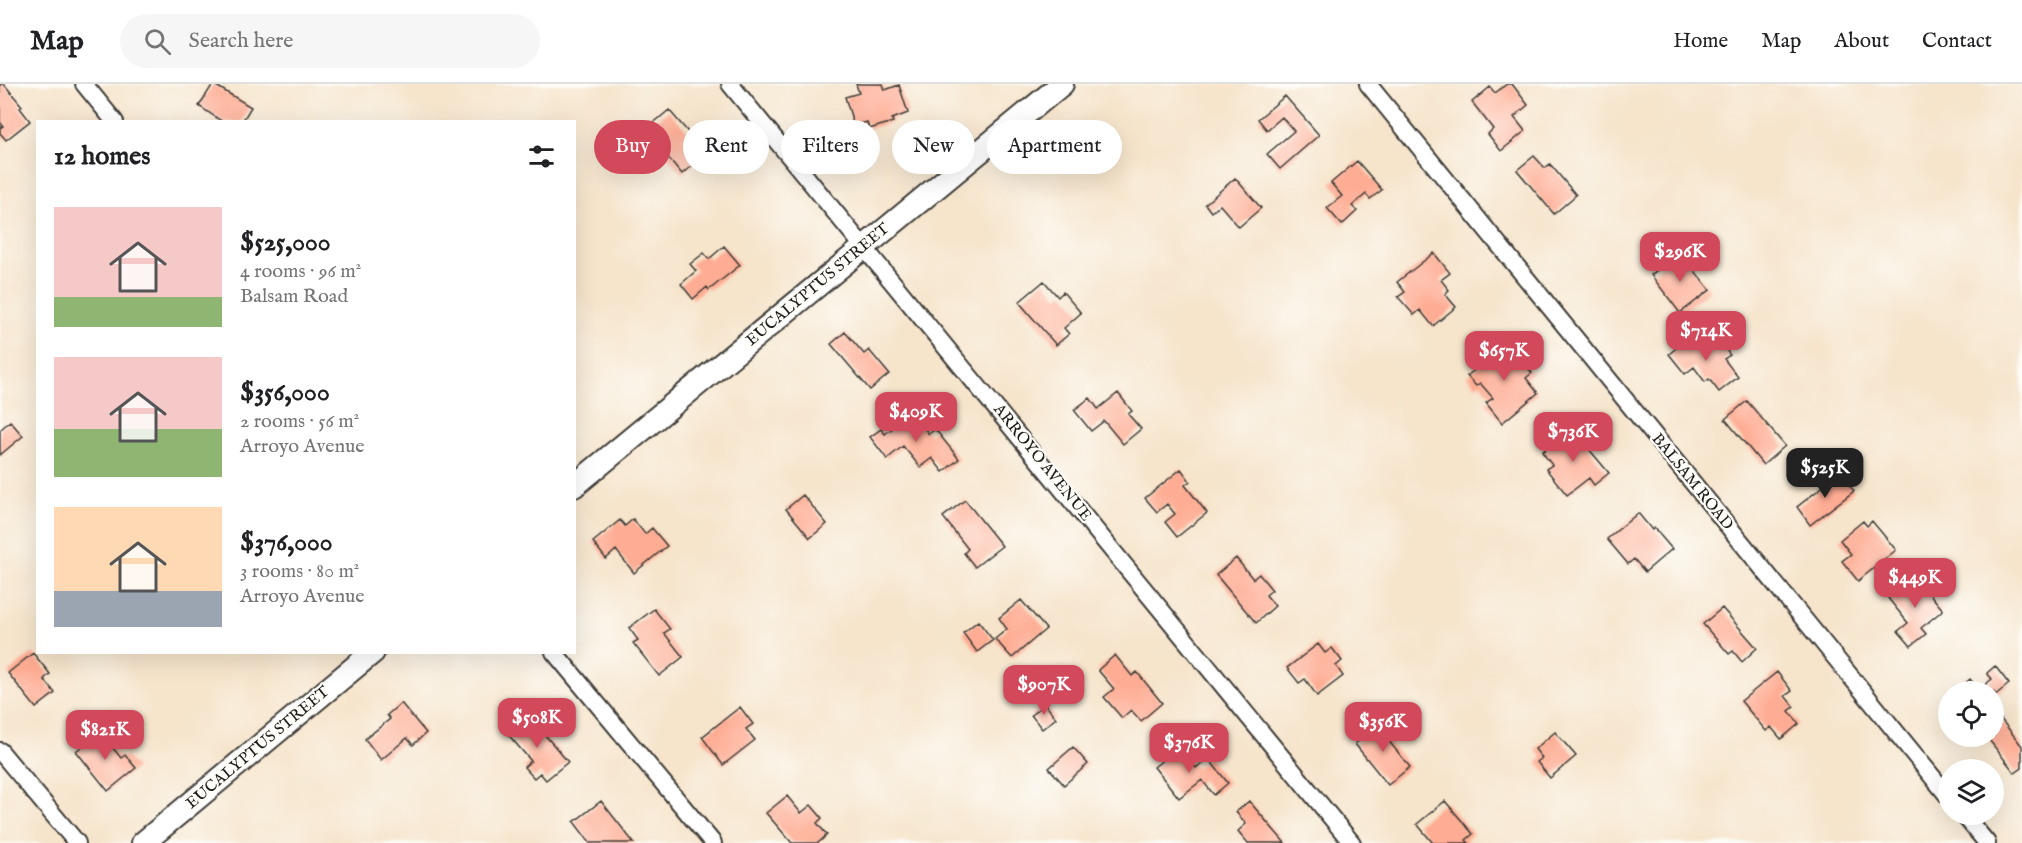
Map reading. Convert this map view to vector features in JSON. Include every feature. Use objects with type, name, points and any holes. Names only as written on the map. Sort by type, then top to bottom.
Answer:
[{"type":"main road","name":"EUCALYPTUS STREET","points":[[576,484],[1062,84]]},
{"type":"main road","name":"EUCALYPTUS STREET","points":[[142,843],[371,654]]},
{"type":"street","points":[[84,84],[113,120]]},
{"type":"street","name":"ARROYO AVENUE","points":[[730,84],[1352,843]]},
{"type":"street","name":"BALSAM ROAD","points":[[1368,84],[1938,784]]},
{"type":"street","points":[[556,654],[713,843]]},
{"type":"street","points":[[0,751],[77,843]]},
{"type":"street","points":[[1972,825],[1987,843]]},
{"type":"building","points":[[0,84],[4,84],[22,106],[20,108],[30,121],[6,140],[0,133],[0,128],[3,126],[0,122]]},
{"type":"building","points":[[213,84],[251,107],[243,120],[220,120],[199,106]]},
{"type":"building","points":[[856,84],[883,84],[885,90],[899,85],[908,113],[892,119],[892,122],[880,126],[880,120],[852,120],[845,97],[859,93]]},
{"type":"building","points":[[1507,84],[1512,84],[1528,105],[1514,117],[1525,131],[1501,151],[1488,134],[1493,129],[1472,102],[1490,87],[1495,93]]},
{"type":"building","points":[[1285,96],[1319,135],[1280,169],[1267,154],[1294,131],[1282,117],[1267,130],[1258,119]]},
{"type":"building","points":[[669,110],[683,126],[682,174],[671,161],[671,120],[657,120]]},
{"type":"building","points":[[1534,156],[1545,168],[1550,164],[1576,195],[1554,214],[1517,170]]},
{"type":"building","points":[[1357,161],[1382,190],[1370,199],[1366,194],[1352,206],[1357,211],[1342,225],[1327,208],[1342,196],[1331,183]]},
{"type":"building","points":[[1235,178],[1261,208],[1239,227],[1220,205],[1211,212],[1205,204]]},
{"type":"building","points":[[724,246],[740,265],[709,290],[707,287],[693,299],[681,284],[696,271],[690,264],[704,253],[709,259]]},
{"type":"building","points":[[1680,252],[1710,290],[1680,313],[1651,275]]},
{"type":"building","points":[[1434,253],[1450,273],[1441,280],[1449,290],[1445,294],[1456,307],[1433,326],[1420,310],[1414,315],[1398,297],[1405,292],[1397,282]]},
{"type":"building","points":[[1044,281],[1058,297],[1063,292],[1081,313],[1064,328],[1069,334],[1056,345],[1019,302]]},
{"type":"building","points":[[845,332],[864,354],[869,350],[889,374],[870,390],[831,344]]},
{"type":"building","points":[[1704,335],[1713,346],[1719,341],[1730,355],[1724,359],[1738,377],[1719,392],[1709,379],[1705,382],[1694,367],[1685,374],[1669,354],[1686,340],[1690,346]]},
{"type":"building","points":[[1499,341],[1519,365],[1523,362],[1532,373],[1526,378],[1538,393],[1502,423],[1486,403],[1493,398],[1480,383],[1476,386],[1467,376],[1483,363],[1479,358]]},
{"type":"building","points":[[1118,393],[1132,411],[1128,414],[1141,429],[1123,444],[1104,421],[1091,431],[1074,410],[1090,398],[1098,409]]},
{"type":"building","points":[[1747,401],[1785,446],[1763,465],[1725,419]]},
{"type":"building","points":[[912,413],[929,434],[935,429],[959,459],[943,472],[932,458],[920,467],[903,446],[887,459],[870,437],[881,429],[885,434]]},
{"type":"building","points":[[10,421],[23,436],[0,455],[0,430]]},
{"type":"building","points":[[1572,429],[1609,473],[1594,485],[1589,478],[1567,495],[1546,469],[1552,465],[1542,452]]},
{"type":"building","points":[[1181,469],[1190,481],[1185,485],[1207,513],[1177,537],[1165,522],[1175,514],[1167,504],[1157,512],[1145,498]]},
{"type":"building","points":[[1840,473],[1854,491],[1810,525],[1797,507]]},
{"type":"building","points":[[803,495],[827,524],[810,538],[786,509]]},
{"type":"building","points":[[965,500],[1002,546],[975,567],[964,553],[968,549],[943,517]]},
{"type":"building","points":[[1638,513],[1672,549],[1645,572],[1634,559],[1628,564],[1607,539]]},
{"type":"building","points":[[633,519],[645,534],[652,528],[667,546],[634,573],[616,550],[606,559],[593,542],[620,520],[625,526]]},
{"type":"building","points":[[1863,521],[1867,526],[1872,521],[1896,550],[1858,581],[1842,561],[1851,554],[1840,540]]},
{"type":"building","points":[[1236,558],[1253,579],[1259,574],[1272,590],[1266,595],[1275,606],[1256,623],[1216,575]]},
{"type":"building","points":[[1915,576],[1943,610],[1921,628],[1926,634],[1911,646],[1898,631],[1908,623],[1888,598]]},
{"type":"building","points":[[1021,600],[1046,629],[1012,658],[995,639],[1007,629],[999,618]]},
{"type":"building","points":[[1722,608],[1757,648],[1742,662],[1733,651],[1729,654],[1703,624]]},
{"type":"building","points":[[654,609],[670,629],[664,633],[683,657],[659,676],[633,643],[638,640],[629,628]]},
{"type":"building","points":[[978,621],[993,640],[977,652],[963,633]]},
{"type":"building","points":[[1318,644],[1325,653],[1332,648],[1342,661],[1336,666],[1343,676],[1317,696],[1305,679],[1299,683],[1287,668]]},
{"type":"building","points":[[33,653],[50,674],[44,679],[55,693],[36,708],[8,673]]},
{"type":"building","points":[[1115,655],[1132,676],[1137,672],[1162,703],[1141,721],[1131,710],[1122,718],[1104,697],[1114,689],[1098,670]]},
{"type":"building","points":[[1995,666],[2009,684],[2004,688],[2004,681],[1990,681],[1992,679],[1987,673]]},
{"type":"building","points":[[1777,672],[1792,691],[1785,696],[1794,707],[1789,711],[1799,724],[1781,739],[1771,727],[1766,731],[1741,701]]},
{"type":"building","points":[[401,703],[426,733],[413,745],[407,738],[381,760],[365,739],[390,719],[387,715]]},
{"type":"building","points":[[1045,704],[1056,718],[1042,729],[1031,715]]},
{"type":"building","points":[[740,707],[753,724],[746,729],[755,740],[723,765],[702,737]]},
{"type":"building","points":[[527,714],[568,762],[546,780],[540,773],[534,778],[524,767],[531,761],[506,732]]},
{"type":"building","points":[[1383,721],[1394,734],[1387,739],[1410,767],[1388,785],[1355,744]]},
{"type":"building","points":[[2004,723],[2022,746],[2022,768],[2015,773],[1995,747],[2004,747]]},
{"type":"building","points":[[100,732],[121,758],[125,755],[136,768],[108,791],[76,751]]},
{"type":"building","points":[[1555,732],[1576,756],[1550,778],[1537,762],[1542,758],[1535,749]]},
{"type":"building","points":[[1073,747],[1088,764],[1064,785],[1049,768]]},
{"type":"building","points":[[1179,747],[1196,768],[1208,758],[1228,783],[1214,795],[1202,780],[1179,798],[1154,767]]},
{"type":"building","points":[[787,796],[801,813],[811,805],[822,818],[817,823],[827,835],[818,843],[792,843],[766,813]]},
{"type":"building","points":[[601,801],[634,843],[590,843],[574,822]]},
{"type":"building","points":[[1249,801],[1285,843],[1248,843],[1238,831],[1246,824],[1236,812]]},
{"type":"building","points":[[1445,801],[1473,834],[1466,840],[1469,843],[1433,843],[1417,824]]}]
